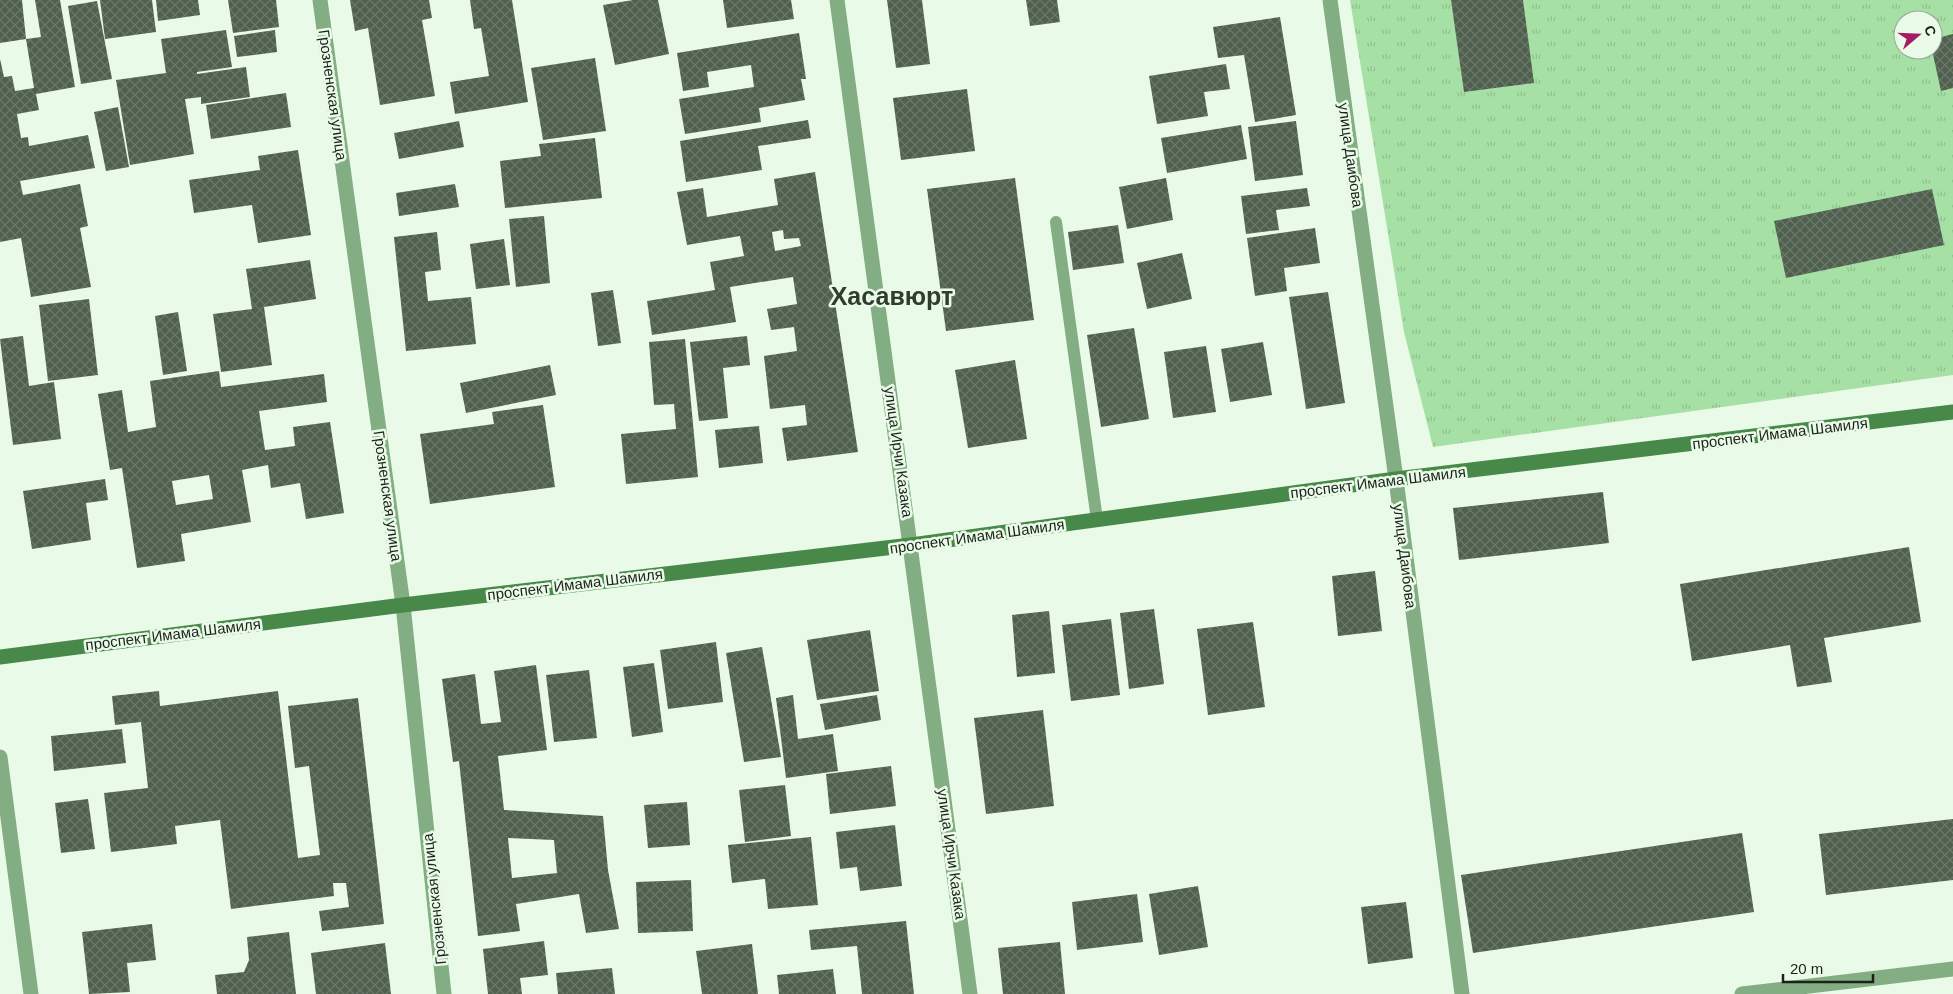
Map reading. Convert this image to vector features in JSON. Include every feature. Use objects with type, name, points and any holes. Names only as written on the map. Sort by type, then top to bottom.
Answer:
[{"type":"main road","name":"проспект Имама Шамиля","points":[[0,657],[403,605],[911,545],[1396,479],[1953,412]]},
{"type":"street","name":"Грозненская улица","points":[[320,0],[403,605],[444,994]]},
{"type":"street","name":"улица Ирчи Казака","points":[[837,0],[970,994]]},
{"type":"street","name":"улица Даибова","points":[[1330,0],[1396,479],[1462,994]]},
{"type":"street","points":[[0,757],[31,994]]},
{"type":"street","points":[[1742,994],[1953,969]]},
{"type":"lane","points":[[1056,222],[1097,520]]},
{"type":"green space","points":[[1350,0],[1953,0],[1953,375],[1433,447],[1404,332]]},
{"type":"building","points":[[0,0],[22,0],[26,39],[0,43]]},
{"type":"building","points":[[35,0],[60,0],[75,87],[36,94],[39,110],[17,114],[21,138],[28,137],[29,146],[88,135],[95,168],[20,181],[23,195],[80,184],[88,226],[80,228],[91,287],[31,297],[21,238],[0,242],[0,59],[4,77],[12,76],[15,91],[34,88],[26,39],[41,37]]},
{"type":"building","points":[[100,0],[152,0],[156,32],[105,39]]},
{"type":"building","points":[[156,0],[198,0],[200,15],[158,21]]},
{"type":"building","points":[[228,0],[276,0],[279,27],[233,33]]},
{"type":"building","points":[[350,0],[429,0],[432,18],[422,20],[435,96],[380,105],[368,28],[355,31]]},
{"type":"building","points":[[470,0],[512,0],[528,102],[455,114],[450,82],[489,76],[481,28],[474,29]]},
{"type":"building","points":[[633,0],[658,0],[669,54],[615,65],[603,5]]},
{"type":"building","points":[[723,0],[791,0],[794,19],[727,28]]},
{"type":"building","points":[[887,0],[922,0],[930,64],[896,68]]},
{"type":"building","points":[[1026,0],[1057,0],[1060,22],[1030,26]]},
{"type":"building","points":[[1451,0],[1523,0],[1534,83],[1464,92]]},
{"type":"building","points":[[97,1],[112,79],[81,84],[68,6]]},
{"type":"building","points":[[1280,17],[1296,115],[1255,122],[1244,55],[1218,58],[1213,27]]},
{"type":"building","points":[[226,30],[232,67],[197,72],[197,74],[246,67],[250,97],[201,104],[201,97],[185,99],[194,154],[130,165],[116,80],[166,73],[161,39]]},
{"type":"building","points":[[275,30],[277,52],[237,57],[234,36]]},
{"type":"building","points":[[799,33],[806,79],[801,79],[805,100],[759,108],[761,122],[685,134],[679,99],[754,87],[751,65],[707,72],[709,87],[683,91],[677,53]]},
{"type":"building","points":[[1953,34],[1953,88],[1941,91],[1934,60],[1943,60],[1943,36]]},
{"type":"building","points":[[595,58],[606,131],[543,140],[531,68]]},
{"type":"building","points":[[1226,64],[1230,89],[1204,92],[1208,116],[1157,124],[1149,76]]},
{"type":"building","points":[[967,89],[975,151],[901,160],[893,98]]},
{"type":"building","points":[[286,93],[291,127],[211,139],[206,105]]},
{"type":"building","points":[[118,107],[129,167],[106,171],[94,112]]},
{"type":"building","points":[[808,120],[811,138],[758,146],[762,170],[686,182],[680,141]]},
{"type":"building","points":[[459,121],[464,147],[399,159],[394,133]]},
{"type":"building","points":[[1296,121],[1303,175],[1255,181],[1248,127]]},
{"type":"building","points":[[1241,125],[1247,159],[1167,173],[1161,138]]},
{"type":"building","points":[[595,138],[602,198],[505,208],[500,161],[541,156],[539,144]]},
{"type":"building","points":[[298,150],[311,235],[258,243],[252,205],[194,213],[189,180],[260,170],[258,156]]},
{"type":"building","points":[[815,172],[858,452],[787,461],[782,428],[807,425],[805,405],[770,409],[764,356],[797,351],[794,327],[771,330],[767,309],[797,304],[793,277],[730,287],[736,322],[652,335],[647,301],[715,290],[710,262],[744,256],[740,236],[687,245],[677,192],[703,188],[707,217],[778,205],[774,179]],"holes":[[[783,230],[784,239],[799,238],[801,246],[775,251],[772,232]]]},
{"type":"building","points":[[1015,178],[1034,320],[946,331],[927,189]]},
{"type":"building","points":[[1166,178],[1173,220],[1127,229],[1119,187]]},
{"type":"building","points":[[455,184],[459,207],[399,216],[396,193]]},
{"type":"building","points":[[1307,188],[1310,206],[1276,210],[1279,230],[1246,234],[1241,196]]},
{"type":"building","points":[[1932,189],[1944,245],[1786,278],[1774,221]]},
{"type":"building","points":[[544,216],[550,283],[516,287],[509,219]]},
{"type":"building","points":[[1118,225],[1124,263],[1073,270],[1068,232]]},
{"type":"building","points":[[1315,228],[1320,263],[1284,268],[1287,291],[1255,296],[1247,238]]},
{"type":"building","points":[[437,232],[441,270],[425,272],[428,301],[471,297],[476,344],[406,351],[394,237]]},
{"type":"building","points":[[504,239],[510,285],[476,289],[470,244]]},
{"type":"building","points":[[1182,253],[1192,299],[1147,309],[1137,263]]},
{"type":"building","points":[[310,260],[316,299],[264,307],[272,365],[221,372],[213,314],[252,309],[246,269]]},
{"type":"building","points":[[613,290],[621,343],[598,346],[591,293]]},
{"type":"building","points":[[1328,292],[1345,403],[1306,409],[1289,297]]},
{"type":"building","points":[[89,299],[98,375],[48,381],[39,305]]},
{"type":"building","points":[[178,312],[187,371],[163,375],[155,316]]},
{"type":"building","points":[[1134,328],[1149,419],[1101,427],[1087,335]]},
{"type":"building","points":[[23,336],[29,386],[54,382],[61,439],[13,445],[0,339]]},
{"type":"building","points":[[747,336],[750,365],[723,368],[728,418],[699,421],[690,342]]},
{"type":"building","points":[[685,339],[698,477],[626,484],[621,434],[676,429],[674,404],[654,405],[649,342]]},
{"type":"building","points":[[1263,342],[1272,395],[1230,402],[1221,349]]},
{"type":"building","points":[[1206,346],[1216,412],[1173,418],[1164,352]]},
{"type":"building","points":[[1015,360],[1027,439],[968,448],[955,370]]},
{"type":"building","points":[[550,365],[556,395],[466,413],[460,383]]},
{"type":"building","points":[[219,371],[221,387],[324,374],[327,402],[259,411],[265,450],[295,446],[293,427],[330,422],[344,513],[306,519],[300,483],[271,488],[268,465],[242,470],[251,522],[181,534],[185,561],[137,568],[122,468],[110,470],[98,394],[122,390],[128,432],[156,427],[150,381]],"holes":[[[209,475],[213,499],[176,505],[172,481]]]},
{"type":"building","points":[[543,405],[555,487],[430,504],[420,434],[494,424],[492,412]]},
{"type":"building","points":[[759,426],[763,463],[719,468],[715,430]]},
{"type":"building","points":[[105,479],[108,500],[86,503],[91,540],[32,549],[23,491]]},
{"type":"building","points":[[1603,492],[1609,543],[1459,560],[1453,508]]},
{"type":"building","points":[[1909,547],[1921,622],[1824,638],[1832,682],[1797,687],[1790,645],[1692,661],[1680,584]]},
{"type":"building","points":[[1375,571],[1382,631],[1338,636],[1332,576]]},
{"type":"building","points":[[1154,609],[1164,684],[1129,689],[1120,613]]},
{"type":"building","points":[[1049,611],[1055,673],[1017,677],[1012,615]]},
{"type":"building","points":[[1111,619],[1120,695],[1071,701],[1062,625]]},
{"type":"building","points":[[1253,622],[1265,707],[1208,715],[1197,629]]},
{"type":"building","points":[[870,630],[879,691],[817,700],[807,640]]},
{"type":"building","points":[[716,642],[723,702],[668,709],[660,650]]},
{"type":"building","points":[[762,647],[781,757],[744,762],[726,653]]},
{"type":"building","points":[[654,663],[663,732],[632,737],[623,667]]},
{"type":"building","points":[[536,665],[547,750],[498,756],[504,810],[603,816],[608,870],[619,929],[586,933],[579,894],[516,904],[520,931],[478,936],[459,761],[453,762],[442,679],[475,674],[481,724],[501,722],[494,671]],"holes":[[[508,838],[554,840],[557,873],[512,878]]]},
{"type":"building","points":[[589,670],[597,738],[554,742],[546,675]]},
{"type":"building","points":[[159,691],[160,706],[278,691],[298,858],[320,855],[309,766],[295,768],[288,706],[358,698],[384,924],[322,931],[319,911],[349,907],[346,883],[333,883],[334,896],[231,909],[220,820],[175,826],[177,844],[111,852],[104,793],[148,788],[141,722],[115,725],[112,696]]},
{"type":"building","points":[[793,695],[798,739],[833,734],[838,771],[786,778],[776,698]]},
{"type":"building","points":[[877,695],[881,720],[825,730],[820,704]]},
{"type":"building","points":[[1043,710],[1054,806],[986,814],[974,718]]},
{"type":"building","points":[[122,729],[126,763],[54,771],[51,736]]},
{"type":"building","points":[[891,766],[896,806],[830,814],[826,774]]},
{"type":"building","points":[[785,785],[791,836],[745,842],[739,790]]},
{"type":"building","points":[[88,799],[95,849],[61,853],[55,803]]},
{"type":"building","points":[[687,802],[690,845],[648,848],[644,805]]},
{"type":"building","points":[[1953,819],[1953,880],[1826,895],[1819,834]]},
{"type":"building","points":[[895,825],[902,886],[860,891],[857,867],[840,869],[836,832]]},
{"type":"building","points":[[1742,833],[1754,912],[1473,953],[1461,875]]},
{"type":"building","points":[[811,837],[818,905],[768,909],[765,879],[732,883],[728,845]]},
{"type":"building","points":[[691,880],[693,931],[638,933],[636,882]]},
{"type":"building","points":[[1198,886],[1208,947],[1159,955],[1149,894]]},
{"type":"building","points":[[1137,894],[1143,942],[1077,950],[1072,902]]},
{"type":"building","points":[[1406,902],[1413,958],[1368,964],[1361,907]]},
{"type":"building","points":[[906,921],[914,994],[862,994],[857,946],[811,950],[809,930]]},
{"type":"building","points":[[152,924],[156,960],[127,963],[130,992],[89,994],[82,932]]},
{"type":"building","points":[[289,932],[296,994],[217,994],[215,975],[244,972],[249,960],[247,937]]},
{"type":"building","points":[[544,941],[548,975],[520,978],[522,994],[488,994],[483,949]]},
{"type":"building","points":[[1060,942],[1065,994],[1003,994],[998,948]]},
{"type":"building","points":[[385,943],[391,994],[316,994],[311,953]]},
{"type":"building","points":[[752,944],[758,994],[702,994],[696,951]]},
{"type":"building","points":[[612,968],[615,994],[558,994],[556,973]]},
{"type":"building","points":[[833,969],[836,994],[779,994],[777,975]]},
{"type":"district","name":"Хасавюрт","points":[[892,296]]}]
